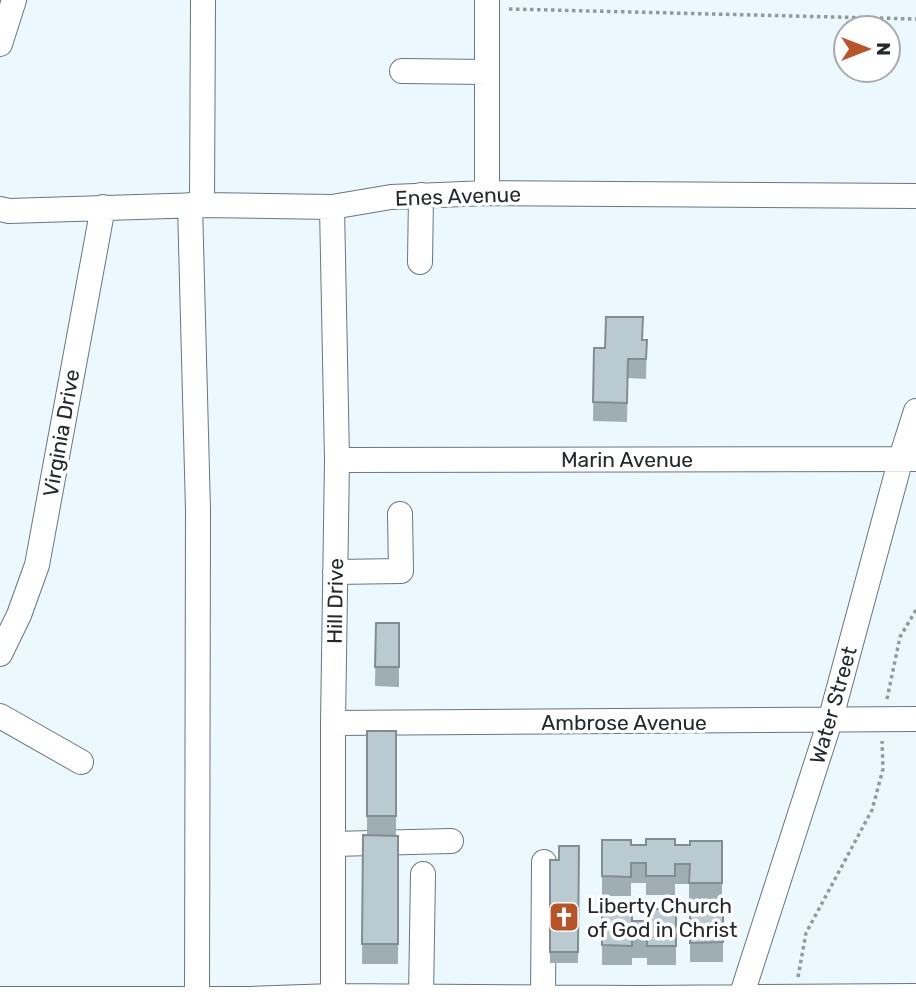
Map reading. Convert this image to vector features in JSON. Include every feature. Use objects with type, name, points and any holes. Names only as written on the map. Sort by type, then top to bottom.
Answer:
[{"type":"street","points":[[0,44],[14,0]]},
{"type":"street","points":[[197,999],[196,205],[203,0]]},
{"type":"street","points":[[487,4],[487,193]]},
{"type":"street","points":[[402,71],[487,72]]},
{"type":"street","name":"Enes Avenue","points":[[0,209],[9,211],[196,205],[332,206],[391,197],[487,193],[916,196]]},
{"type":"street","points":[[420,262],[421,195]]},
{"type":"street","name":"Hill Drive","points":[[332,206],[337,460],[333,996]]},
{"type":"street","name":"Virginia Drive","points":[[0,654],[19,615],[37,565],[103,207]]},
{"type":"street","name":"Water Street","points":[[741,997],[830,721],[908,459],[916,411]]},
{"type":"street","name":"Marin Avenue","points":[[337,460],[908,459]]},
{"type":"street","points":[[335,572],[401,572],[400,514]]},
{"type":"street","points":[[0,716],[81,762]]},
{"type":"street","name":"Ambrose Avenue","points":[[333,723],[916,719]]},
{"type":"street","points":[[333,844],[452,841]]},
{"type":"street","points":[[543,997],[544,862]]},
{"type":"street","points":[[421,997],[423,874]]},
{"type":"street","points":[[16,1000],[250,1001],[333,996],[640,1000],[916,996]]},
{"type":"path","points":[[487,4],[916,19]]},
{"type":"path","points":[[795,997],[806,933],[872,810],[883,769],[882,721],[900,637],[916,610]]},
{"type":"building","points":[[606,317],[643,317],[642,340],[647,340],[646,359],[628,359],[627,403],[593,402],[594,348],[605,348]]},
{"type":"building","points":[[376,623],[399,623],[399,667],[375,667]]},
{"type":"building","points":[[367,731],[396,731],[396,816],[367,816]]},
{"type":"building","points":[[363,835],[398,836],[398,944],[362,944]]},
{"type":"building","points":[[646,839],[675,839],[675,845],[690,845],[690,841],[722,841],[722,883],[689,883],[690,864],[675,864],[675,876],[646,876],[646,863],[631,863],[631,877],[602,876],[602,840],[631,840],[631,845],[646,845]]},
{"type":"building","name":"Liberty Church of God in Christ","points":[[559,846],[579,846],[578,952],[550,952],[550,860],[559,860]]},
{"type":"building","points":[[690,903],[723,903],[723,942],[690,943]]},
{"type":"building","points":[[602,909],[632,910],[632,921],[647,921],[647,909],[676,909],[676,946],[647,946],[647,938],[632,938],[632,946],[602,945]]},
{"type":"place","name":"Liberty Church of God in Christ","points":[[564,917]]}]
